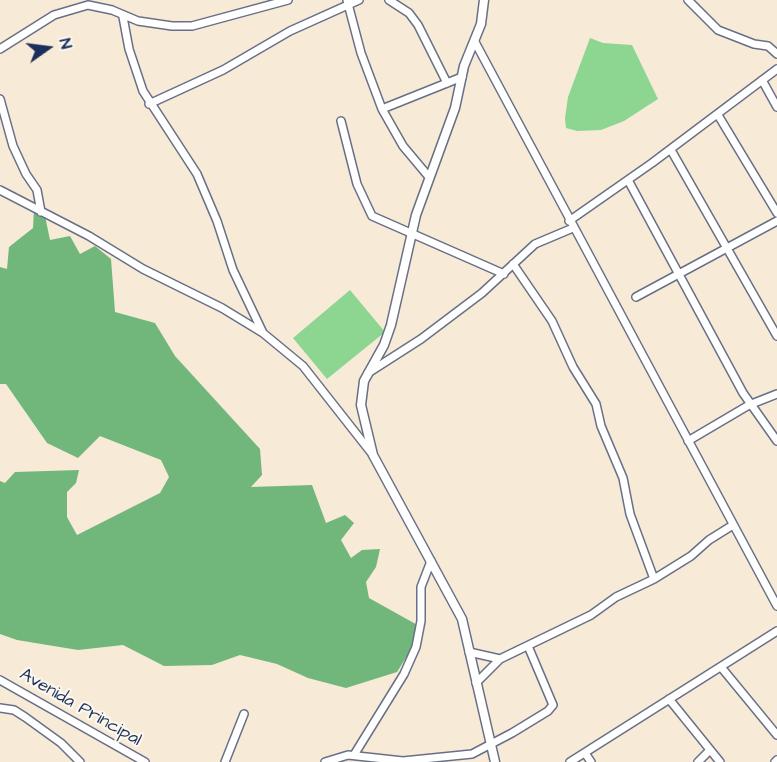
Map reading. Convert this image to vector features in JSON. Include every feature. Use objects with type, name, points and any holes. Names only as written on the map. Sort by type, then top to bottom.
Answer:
[{"type":"street","points":[[0,49],[54,15],[77,7],[99,6],[123,17],[159,25],[192,26],[288,0]]},
{"type":"street","points":[[149,104],[223,70],[290,31],[347,2],[359,0]]},
{"type":"street","points":[[389,0],[409,13],[418,25],[447,83]]},
{"type":"street","points":[[373,455],[361,405],[361,392],[391,325],[413,232],[429,177],[455,108],[462,77],[481,24],[484,0]]},
{"type":"street","points":[[688,0],[718,30],[754,44],[768,46],[777,54]]},
{"type":"street","points":[[347,2],[361,53],[382,109],[403,146],[429,177]]},
{"type":"street","points":[[123,17],[135,72],[149,104],[197,174],[217,221],[233,270],[263,333]]},
{"type":"street","points":[[475,42],[777,606]]},
{"type":"street","points":[[569,221],[671,150],[777,69]]},
{"type":"street","points":[[382,109],[462,77]]},
{"type":"street","points":[[762,80],[777,107]]},
{"type":"street","points":[[0,99],[13,146],[37,190],[40,212]]},
{"type":"street","points":[[718,115],[777,213]]},
{"type":"street","points":[[341,121],[357,184],[372,216],[413,232],[504,274]]},
{"type":"street","points":[[671,150],[777,336]]},
{"type":"street","points":[[628,180],[677,275],[749,405],[777,441]]},
{"type":"street","points":[[0,190],[90,236],[143,269],[229,312],[263,333],[303,366],[373,455],[462,619],[495,762]]},
{"type":"street","points":[[636,297],[777,221]]},
{"type":"street","points":[[368,374],[421,339],[504,274],[535,244],[573,228]]},
{"type":"street","points":[[513,264],[552,321],[573,367],[596,404],[601,426],[623,478],[630,514],[654,579]]},
{"type":"street","points":[[688,441],[749,405],[777,394]]},
{"type":"street","points":[[476,683],[500,659],[568,628],[616,597],[654,579],[691,556],[709,540],[733,525]]},
{"type":"street","points":[[354,755],[404,674],[416,647],[421,621],[421,587],[431,561]]},
{"type":"street","points":[[570,762],[777,632]]},
{"type":"street","points":[[325,762],[354,755],[387,760],[421,760],[472,754],[490,745],[548,711],[553,705],[528,646]]},
{"type":"street","points":[[469,652],[500,659]]},
{"type":"street","points":[[721,667],[777,735]]},
{"type":"street","name":"Avenida Principal","points":[[0,680],[145,762]]},
{"type":"street","points":[[669,699],[720,762]]},
{"type":"street","points":[[0,708],[15,710],[61,743],[80,762]]},
{"type":"street","points":[[225,762],[244,714]]},
{"type":"street","points":[[698,762],[710,750]]},
{"type":"street","points":[[585,753],[591,762]]},
{"type":"green space","points":[[590,38],[603,43],[632,45],[658,99],[624,121],[601,130],[577,131],[566,128],[565,118],[568,97]]},
{"type":"green space","points":[[34,208],[44,211],[50,240],[70,236],[80,254],[95,246],[111,259],[115,312],[155,323],[175,356],[260,449],[262,475],[251,487],[312,485],[326,523],[345,515],[354,523],[341,540],[351,558],[362,550],[380,549],[376,567],[366,582],[369,598],[421,627],[414,645],[397,672],[346,688],[308,678],[277,664],[240,655],[212,665],[164,666],[123,645],[78,650],[17,640],[0,634],[0,481],[5,483],[15,472],[79,470],[76,483],[67,492],[67,517],[77,535],[160,493],[169,477],[161,460],[100,436],[78,458],[47,443],[6,384],[0,384],[0,267],[7,269],[9,247],[33,228]]},
{"type":"green space","points":[[350,290],[385,332],[327,379],[293,338]]}]
